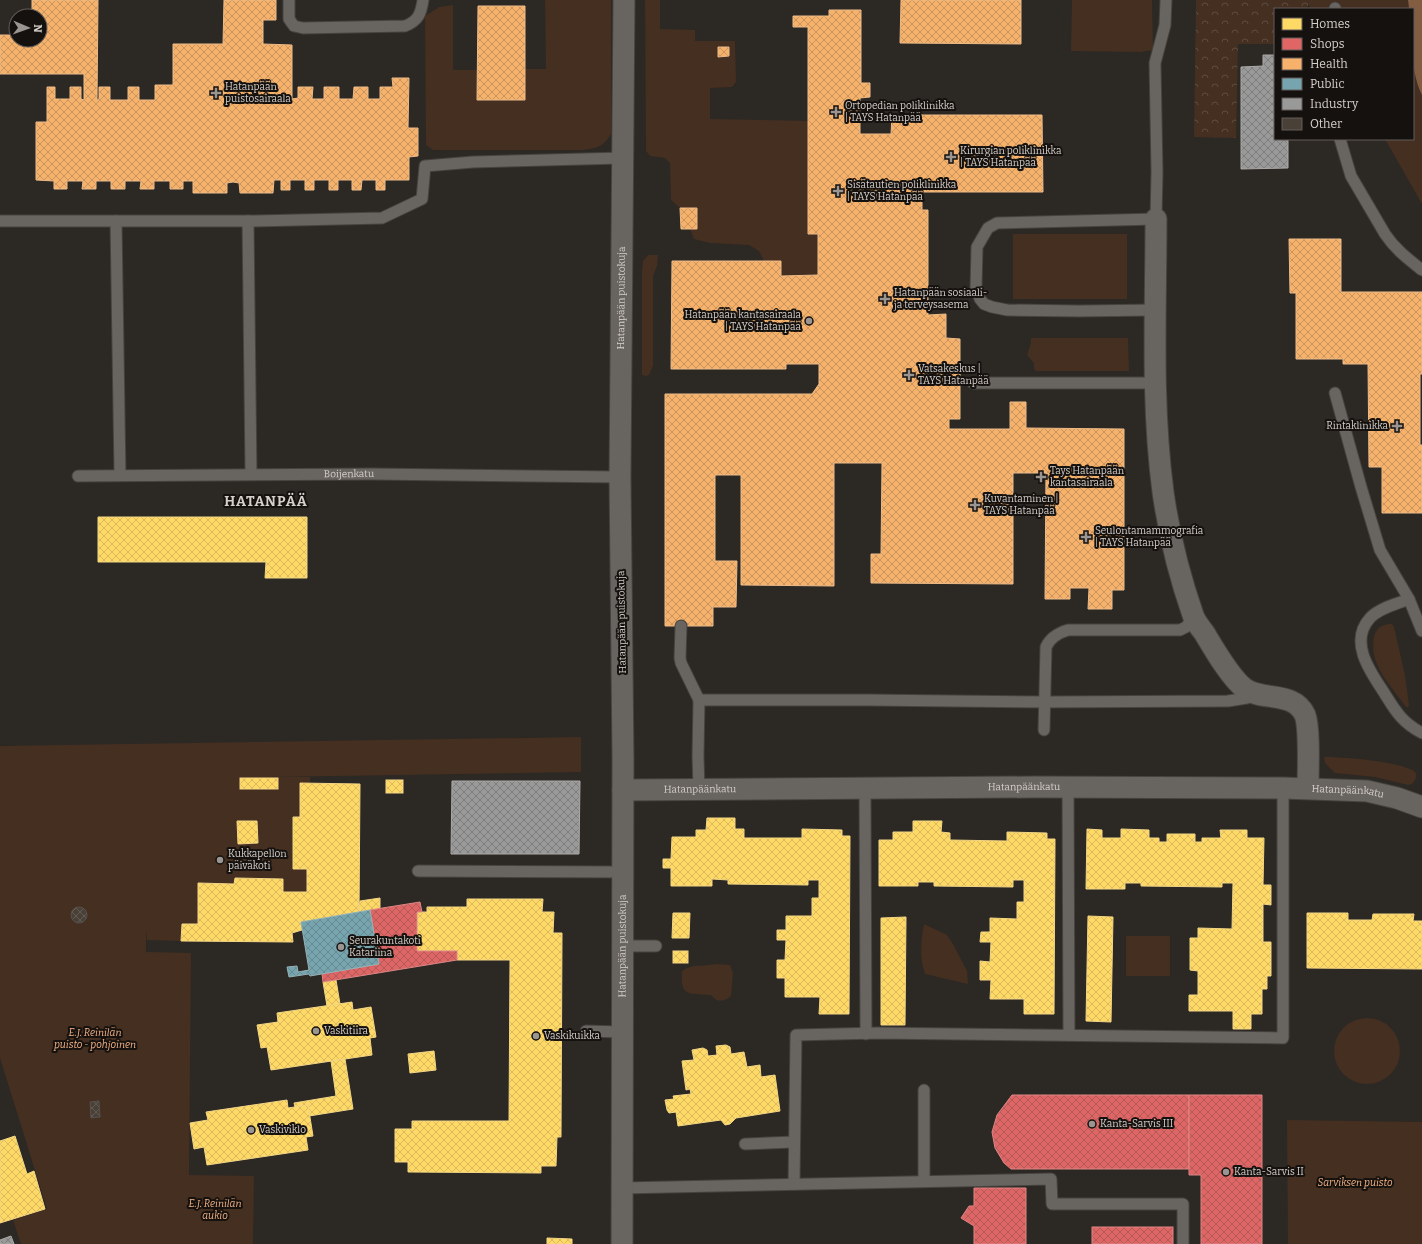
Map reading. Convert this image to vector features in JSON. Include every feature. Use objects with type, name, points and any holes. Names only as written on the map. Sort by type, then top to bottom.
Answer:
[{"type":"street","name":"Hatanpään puistokuja","points":[[622,1244],[623,790],[620,477],[624,0]]},
{"type":"street","points":[[1156,219],[1156,409],[1163,492],[1175,558],[1194,617],[1227,669],[1243,688],[1254,693],[1292,701],[1299,707],[1304,715],[1306,720],[1308,748],[1308,788]]},
{"type":"street","name":"Hatanpäänkatu","points":[[623,790],[1068,787],[1308,788],[1367,791],[1422,805]]},
{"type":"lane","points":[[289,0],[289,19],[294,26],[303,28],[406,26],[414,22],[422,11],[423,0]]},
{"type":"lane","points":[[1155,310],[1079,312],[1007,310],[992,308],[984,304],[977,294],[976,254],[979,243],[988,228],[997,223],[1156,219],[1157,172],[1155,63],[1165,25],[1166,0]]},
{"type":"lane","points":[[1340,140],[1351,176],[1390,242],[1422,270]]},
{"type":"lane","points":[[0,221],[248,221],[382,218],[422,198],[425,166],[473,162],[622,158]]},
{"type":"lane","points":[[116,221],[120,475]]},
{"type":"lane","points":[[248,221],[251,474]]},
{"type":"lane","points":[[973,383],[1156,383]]},
{"type":"lane","points":[[1335,393],[1380,550],[1409,599],[1422,631]]},
{"type":"lane","name":"Boijenkatu","points":[[78,476],[372,474],[620,477]]},
{"type":"lane","points":[[1409,599],[1382,610],[1370,618],[1363,632],[1362,649],[1368,669],[1399,715],[1405,723],[1422,733]]},
{"type":"lane","points":[[1044,730],[1046,647],[1048,642],[1053,637],[1061,632],[1076,630],[1180,630],[1186,627],[1194,617]]},
{"type":"lane","points":[[681,626],[680,658],[699,700],[699,790]]},
{"type":"lane","points":[[699,700],[1044,702],[1228,701],[1247,698],[1254,693]]},
{"type":"lane","points":[[1068,787],[1069,1035]]},
{"type":"lane","points":[[794,1184],[796,1035],[877,1033],[1283,1038],[1283,788]]},
{"type":"lane","points":[[865,789],[866,1034]]},
{"type":"lane","points":[[418,871],[622,872]]},
{"type":"lane","points":[[622,946],[656,946]]},
{"type":"lane","points":[[586,1031],[622,1032]]},
{"type":"lane","points":[[924,1090],[924,1181]]},
{"type":"lane","points":[[745,1144],[794,1142]]},
{"type":"lane","points":[[622,1188],[1052,1179],[1052,1204],[1183,1204],[1183,1244]]},
{"type":"green space","points":[[545,0],[611,0],[611,134],[606,141],[597,147],[584,150],[433,150],[426,145],[425,16],[439,7],[453,5],[453,70],[478,70],[477,100],[525,100],[525,69],[546,69]]},
{"type":"green space","points":[[645,0],[660,0],[660,29],[695,30],[695,41],[735,41],[736,82],[732,87],[710,88],[710,119],[808,121],[808,234],[818,234],[818,275],[781,276],[781,261],[764,261],[759,251],[749,245],[710,243],[694,239],[690,229],[697,228],[697,208],[680,208],[671,200],[670,163],[665,158],[650,156],[646,151]]},
{"type":"green space","points":[[1072,0],[1152,0],[1153,50],[1141,52],[1071,51]]},
{"type":"green space","points":[[1196,0],[1310,0],[1307,8],[1274,8],[1274,44],[1238,44],[1236,138],[1194,137]]},
{"type":"green space","points":[[1306,0],[1408,0],[1409,8],[1310,8]]},
{"type":"green space","points":[[1414,64],[1416,80],[1422,95],[1422,204],[1386,140],[1414,140]]},
{"type":"green space","points":[[1013,234],[1127,234],[1127,299],[1013,299]]},
{"type":"green space","points":[[648,255],[658,255],[657,266],[653,276],[653,366],[649,375],[646,376],[642,375],[642,272],[643,261]]},
{"type":"green space","points":[[1031,338],[1128,338],[1129,371],[1036,371],[1034,369],[1034,363],[1027,355]]},
{"type":"green space","points":[[1392,624],[1394,627],[1405,675],[1408,707],[1406,707],[1382,675],[1374,657],[1373,647],[1376,632],[1381,626]]},
{"type":"green space","points":[[581,737],[581,772],[270,777],[310,777],[310,783],[300,784],[300,817],[293,869],[307,869],[307,892],[283,892],[283,879],[235,878],[234,884],[199,883],[198,924],[182,924],[181,941],[147,940],[146,929],[146,952],[191,953],[189,1175],[254,1176],[253,1244],[21,1244],[13,1220],[47,1209],[0,1058],[0,746]]},
{"type":"green space","points":[[1324,757],[1383,762],[1414,771],[1416,776],[1412,784],[1408,785],[1375,777],[1335,773],[1325,763]]},
{"type":"green space","points":[[924,924],[947,935],[967,971],[968,984],[925,974],[921,949]]},
{"type":"green space","points":[[1126,936],[1170,936],[1170,976],[1126,976]]},
{"type":"green space","points":[[716,964],[730,965],[733,973],[731,996],[726,1000],[721,1001],[713,998],[711,995],[691,993],[684,989],[682,985],[682,971],[694,966]]},
{"type":"green space","points":[[1367,1018],[1380,1021],[1390,1028],[1397,1038],[1400,1051],[1397,1064],[1390,1074],[1380,1081],[1367,1084],[1354,1081],[1344,1074],[1337,1064],[1334,1051],[1337,1038],[1344,1028],[1354,1021]]},
{"type":"green space","name":"Sarviksen puisto","points":[[1287,1120],[1422,1122],[1422,1244],[1288,1244]]},
{"type":"shaded area","points":[[1408,0],[1422,0],[1422,95],[1414,70],[1414,8],[1409,8]]},
{"type":"building: Homes","points":[[98,517],[307,517],[307,578],[265,578],[266,562],[98,562]]},
{"type":"building: Homes","points":[[240,778],[278,778],[278,789],[240,789]]},
{"type":"building: Homes","points":[[386,780],[403,780],[403,793],[386,793]]},
{"type":"building: Homes","name":"Kukkapellon päiväkoti","points":[[300,783],[360,784],[359,912],[301,922],[302,930],[292,933],[293,942],[181,941],[182,924],[198,924],[198,883],[234,884],[235,878],[283,879],[283,892],[307,892],[307,869],[293,869],[293,817],[300,817]]},
{"type":"building: Homes","points":[[707,818],[735,818],[735,829],[744,829],[744,838],[802,838],[802,829],[842,830],[842,836],[850,836],[849,1014],[819,1014],[820,997],[785,997],[785,978],[777,978],[777,960],[785,960],[786,940],[777,940],[777,930],[786,930],[786,916],[812,916],[812,898],[819,898],[819,880],[808,880],[808,885],[728,884],[728,880],[712,879],[712,886],[671,886],[671,868],[663,868],[663,859],[671,859],[672,837],[696,837],[696,830],[706,830]]},
{"type":"building: Homes","points":[[237,821],[257,821],[258,843],[238,844]]},
{"type":"building: Homes","points":[[913,821],[942,821],[941,832],[950,833],[950,840],[1007,841],[1007,832],[1047,833],[1047,839],[1055,839],[1054,1014],[1024,1014],[1024,999],[990,999],[991,980],[980,980],[980,961],[990,962],[991,942],[980,942],[981,932],[990,932],[990,918],[1017,919],[1017,902],[1024,902],[1024,880],[1013,880],[1013,887],[934,886],[934,882],[918,882],[918,886],[879,886],[879,840],[893,840],[893,832],[913,832]]},
{"type":"building: Homes","points":[[1087,829],[1102,830],[1102,838],[1121,838],[1121,829],[1149,830],[1149,838],[1159,838],[1159,842],[1167,842],[1167,834],[1195,834],[1195,842],[1202,842],[1202,838],[1221,838],[1220,830],[1247,830],[1247,838],[1264,838],[1263,885],[1271,885],[1271,905],[1263,904],[1263,942],[1271,942],[1271,976],[1267,976],[1267,989],[1262,989],[1262,1014],[1251,1014],[1251,1029],[1233,1029],[1233,1011],[1189,1011],[1189,995],[1198,995],[1198,971],[1190,970],[1190,938],[1198,938],[1198,928],[1232,929],[1233,883],[1222,883],[1222,887],[1141,886],[1141,883],[1125,883],[1125,889],[1086,889]]},
{"type":"building: Homes","points":[[380,898],[380,909],[359,912],[360,901]]},
{"type":"building: Homes","name":"Vaskikuikka","points":[[467,899],[543,899],[542,912],[554,912],[553,933],[562,933],[561,1137],[557,1137],[556,1166],[541,1166],[541,1173],[408,1172],[408,1162],[395,1162],[395,1129],[412,1129],[412,1121],[509,1121],[510,960],[457,960],[457,951],[417,951],[417,912],[427,912],[427,907],[467,907]]},
{"type":"building: Homes","points":[[673,913],[690,913],[689,938],[672,938]]},
{"type":"building: Homes","points":[[1307,913],[1348,913],[1348,920],[1372,920],[1373,914],[1414,914],[1413,921],[1422,921],[1422,969],[1307,968]]},
{"type":"building: Homes","points":[[1088,916],[1113,917],[1111,1022],[1086,1021]]},
{"type":"building: Homes","points":[[906,917],[905,1025],[881,1025],[881,918]]},
{"type":"building: Homes","points":[[673,951],[688,951],[688,963],[673,963]]},
{"type":"building: Homes","points":[[336,980],[340,1004],[327,1006],[323,982]]},
{"type":"building: Homes","name":"Vaskitiira","points":[[352,1002],[353,1010],[371,1007],[376,1037],[370,1038],[372,1055],[271,1070],[267,1047],[261,1048],[257,1025],[278,1022],[277,1013]]},
{"type":"building: Homes","points":[[726,1045],[730,1047],[731,1054],[744,1052],[747,1067],[760,1065],[761,1077],[775,1075],[780,1111],[736,1118],[730,1124],[725,1125],[721,1120],[678,1126],[676,1112],[669,1113],[665,1100],[674,1099],[673,1096],[691,1094],[690,1089],[686,1090],[682,1061],[694,1060],[692,1050],[703,1048],[707,1050],[708,1056],[717,1055],[716,1046]]},
{"type":"building: Homes","points":[[434,1051],[436,1070],[410,1073],[408,1054]]},
{"type":"building: Homes","points":[[345,1059],[353,1109],[309,1116],[308,1105],[295,1107],[294,1103],[336,1096],[331,1061]]},
{"type":"building: Homes","name":"Vaskiviklo","points":[[287,1100],[288,1108],[308,1105],[313,1136],[306,1137],[308,1150],[207,1165],[204,1147],[194,1149],[190,1123],[208,1120],[206,1112]]},
{"type":"building: Homes","points":[[15,1136],[27,1174],[34,1171],[45,1209],[0,1223],[0,1141]]},
{"type":"building: Homes","points":[[547,1238],[572,1239],[572,1244],[547,1244]]},
{"type":"building: Shops","points":[[420,902],[422,912],[417,912],[417,951],[457,951],[457,960],[323,982],[322,974],[379,964],[370,910]]},
{"type":"building: Shops","name":"Kanta-Sarvis III","points":[[1012,1095],[1189,1095],[1189,1169],[1011,1169],[1004,1163],[995,1148],[992,1132],[997,1115]]},
{"type":"building: Shops","name":"Kanta-Sarvis II","points":[[1189,1095],[1262,1095],[1262,1244],[1201,1244],[1201,1175],[1189,1175]]},
{"type":"building: Shops","points":[[974,1188],[1026,1188],[1026,1244],[974,1244],[974,1226],[961,1218],[969,1206],[974,1206]]},
{"type":"building: Shops","points":[[1092,1227],[1173,1227],[1173,1244],[1092,1244]]},
{"type":"building: Health","points":[[32,0],[98,0],[97,100],[99,99],[99,87],[110,87],[110,100],[128,100],[128,87],[139,87],[139,100],[155,100],[155,85],[173,85],[173,44],[223,44],[224,0],[276,0],[276,20],[263,20],[263,44],[292,45],[292,99],[298,98],[298,87],[313,87],[312,99],[324,99],[324,87],[339,87],[339,99],[353,99],[354,87],[368,87],[368,99],[380,99],[380,87],[393,87],[392,78],[409,78],[408,128],[418,128],[418,156],[409,157],[409,180],[385,180],[385,190],[376,190],[376,180],[362,180],[361,190],[352,190],[352,180],[338,180],[338,190],[329,190],[329,180],[314,180],[314,190],[305,190],[305,180],[290,180],[290,190],[281,190],[281,180],[274,180],[273,193],[240,193],[239,183],[233,182],[227,183],[227,193],[193,193],[193,181],[183,181],[183,189],[170,189],[170,181],[154,181],[154,189],[140,189],[141,181],[125,181],[125,189],[111,189],[111,181],[96,181],[96,189],[82,189],[83,181],[67,181],[67,189],[54,189],[54,181],[36,180],[36,122],[47,122],[47,87],[55,87],[55,99],[70,99],[70,87],[81,87],[81,99],[84,100],[84,74],[0,74],[0,35],[8,35],[8,48],[48,48],[48,8],[32,8]]},
{"type":"building: Health","points":[[901,0],[1021,0],[1021,44],[900,43]]},
{"type":"building: Health","points":[[478,6],[525,6],[525,100],[477,100]]},
{"type":"building: Health","name":"Hatanpään kantasairaala | TAYS Hatanpää","points":[[829,10],[861,10],[861,83],[870,83],[870,97],[860,98],[860,134],[891,134],[892,115],[1042,115],[1043,192],[922,192],[922,210],[928,210],[928,315],[946,314],[946,338],[960,339],[960,419],[949,419],[949,429],[1010,429],[1010,402],[1026,402],[1026,428],[1124,429],[1124,590],[1112,590],[1112,609],[1088,609],[1089,588],[1070,588],[1070,599],[1045,599],[1046,473],[1013,473],[1013,584],[871,583],[871,554],[881,554],[882,463],[834,463],[834,586],[741,585],[741,475],[715,475],[715,561],[737,561],[736,607],[713,607],[713,626],[665,626],[665,394],[812,394],[819,384],[819,364],[786,364],[786,369],[671,369],[672,261],[781,261],[781,276],[818,275],[818,234],[808,234],[808,27],[793,27],[793,16],[829,16]]},
{"type":"building: Health","points":[[718,47],[729,47],[729,56],[718,57]]},
{"type":"building: Health","points":[[680,208],[697,208],[697,229],[681,229]]},
{"type":"building: Health","points":[[1289,239],[1341,239],[1341,292],[1422,292],[1420,445],[1422,445],[1422,513],[1382,513],[1382,467],[1369,467],[1368,364],[1343,364],[1343,359],[1296,359],[1296,293],[1290,293]]},
{"type":"building: Public","name":"Seurakuntakoti Katariina","points":[[370,910],[379,964],[310,976],[309,974],[289,977],[287,967],[297,966],[298,972],[309,970],[301,922]]},
{"type":"building: Industry","points":[[1263,55],[1274,55],[1274,140],[1288,140],[1288,168],[1241,169],[1241,67],[1263,66]]},
{"type":"building: Industry","points":[[452,781],[580,781],[579,854],[451,854]]},
{"type":"building: Industry","points":[[11,1236],[14,1244],[0,1244],[0,1240]]},
{"type":"building: Other","points":[[79,907],[86,912],[87,915],[82,922],[79,923],[72,918],[71,915],[76,908]]},
{"type":"building: Other","points":[[99,1101],[100,1117],[91,1118],[90,1102]]},
{"type":"place","name":"Hatanpään puistosairaala","points":[[216,93]]},
{"type":"place","name":"Ortopedian poliklinikka | TAYS Hatanpää","points":[[836,112]]},
{"type":"place","name":"Kirurgian poliklinikka | TAYS Hatanpää","points":[[951,157]]},
{"type":"place","name":"Sisätautien poliklinikka | TAYS Hatanpää","points":[[838,191]]},
{"type":"place","name":"Hatanpään sosiaali- ja terveysasema","points":[[885,299]]},
{"type":"place","name":"Hatanpään kantasairaala | TAYS Hatanpää","points":[[809,321]]},
{"type":"place","name":"Vatsakeskus | TAYS Hatanpää","points":[[909,375]]},
{"type":"place","name":"Rintaklinikka","points":[[1397,426]]},
{"type":"place","name":"Tays Hatanpään kantasairaala","points":[[1041,477]]},
{"type":"place","name":"Kuvantaminen | TAYS Hatanpää","points":[[975,505]]},
{"type":"place","name":"Seulontamammografia | TAYS Hatanpää","points":[[1086,537]]},
{"type":"place","name":"Kukkapellon päiväkoti","points":[[220,860]]},
{"type":"place","name":"Seurakuntakoti Katariina","points":[[341,947]]},
{"type":"place","name":"Vaskitiira","points":[[316,1031]]},
{"type":"place","name":"Vaskikuikka","points":[[536,1036]]},
{"type":"place","name":"Kanta-Sarvis III","points":[[1092,1124]]},
{"type":"place","name":"Vaskiviklo","points":[[251,1130]]},
{"type":"place","name":"Kanta-Sarvis II","points":[[1226,1172]]},
{"type":"district","name":"HATANPÄÄ","points":[[266,501]]},
{"type":"park label","name":"E.J. Reinilän puisto - pohjoinen","points":[[95,1038]]},
{"type":"park label","name":"E.J. Reinilän aukio","points":[[215,1210]]}]
